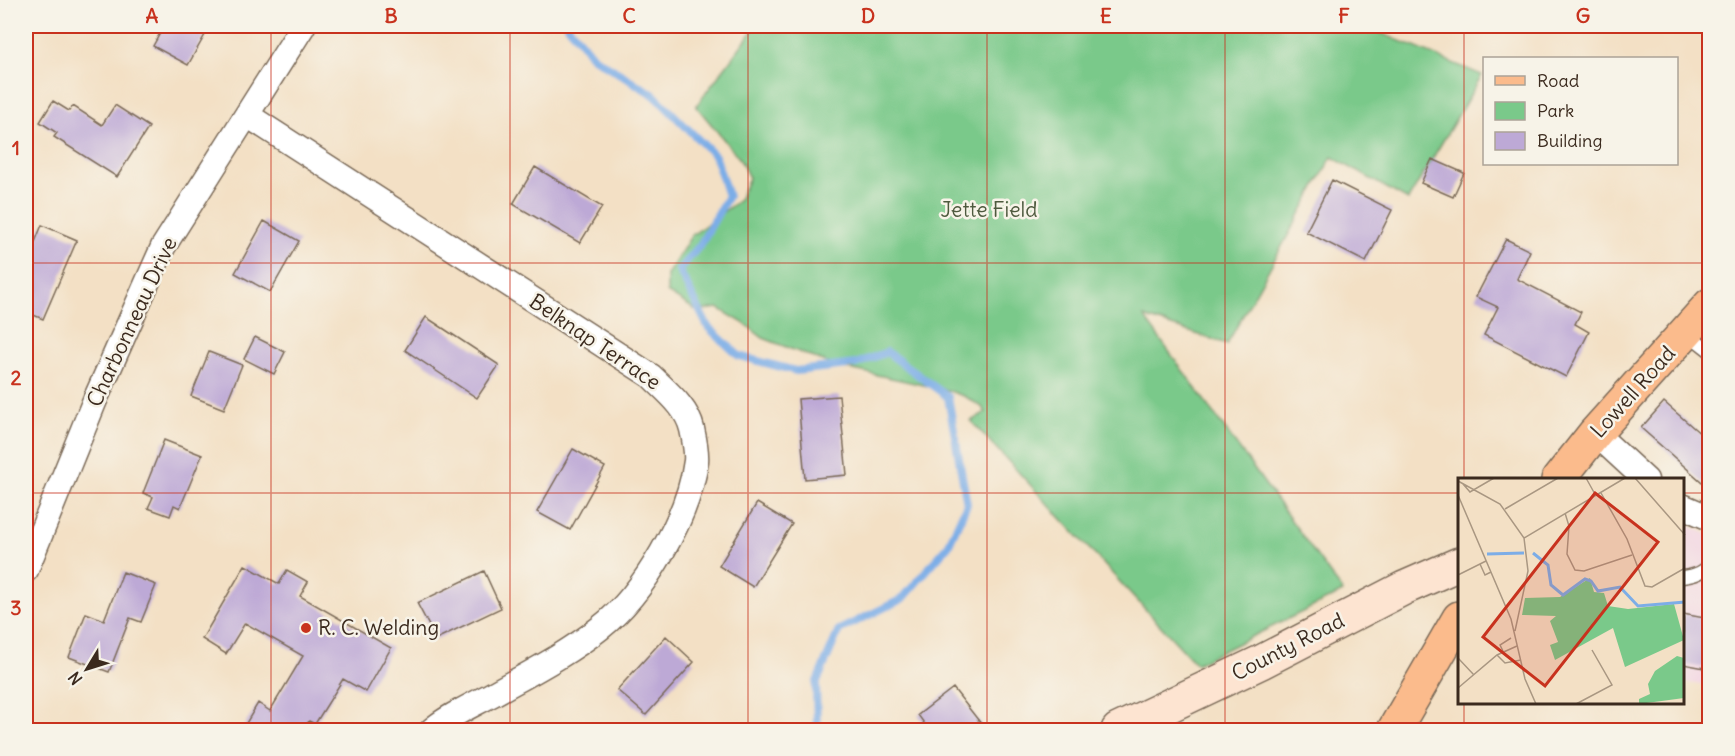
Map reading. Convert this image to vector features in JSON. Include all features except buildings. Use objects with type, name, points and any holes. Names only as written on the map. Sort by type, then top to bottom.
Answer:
[{"type":"main road","name":"Lowell Road","points":[[1560,478],[1595,433],[1698,342],[1710,305]]},
{"type":"main road","points":[[1394,730],[1458,620]]},
{"type":"street","name":"Charbonneau Drive","points":[[26,570],[96,400],[163,247],[303,26]]},
{"type":"street","name":"Belknap Terrace","points":[[247,116],[651,376],[675,399],[692,427],[696,459],[690,491],[663,550],[625,604],[601,627],[554,660],[432,730]]},
{"type":"street","points":[[1595,433],[1644,478]]},
{"type":"street","points":[[1684,506],[1710,518]]},
{"type":"street","name":"County Road","points":[[1118,730],[1261,662],[1404,588],[1458,564]]},
{"type":"lane","points":[[1684,577],[1693,576],[1708,566],[1710,562]]},
{"type":"shaded area","points":[[1684,524],[1709,535],[1709,686],[1684,682]]},
{"type":"green space","name":"Jette Field","points":[[756,26],[1364,26],[1482,75],[1408,200],[1332,157],[1227,344],[1144,317],[1343,592],[1196,664],[971,421],[986,412],[982,407],[966,397],[947,390],[835,366],[763,338],[718,308],[697,311],[667,292],[667,275],[691,236],[739,200],[749,178],[739,158],[696,106]]},
{"type":"waterway","points":[[568,26],[593,57],[654,95],[715,156],[728,196],[700,245],[679,270],[708,327],[739,356],[796,371],[856,364],[887,352],[948,397],[967,504],[948,546],[902,599],[839,630],[816,684],[817,730]]},
{"type":"place","name":"R. C. Welding","points":[[306,628]]}]
